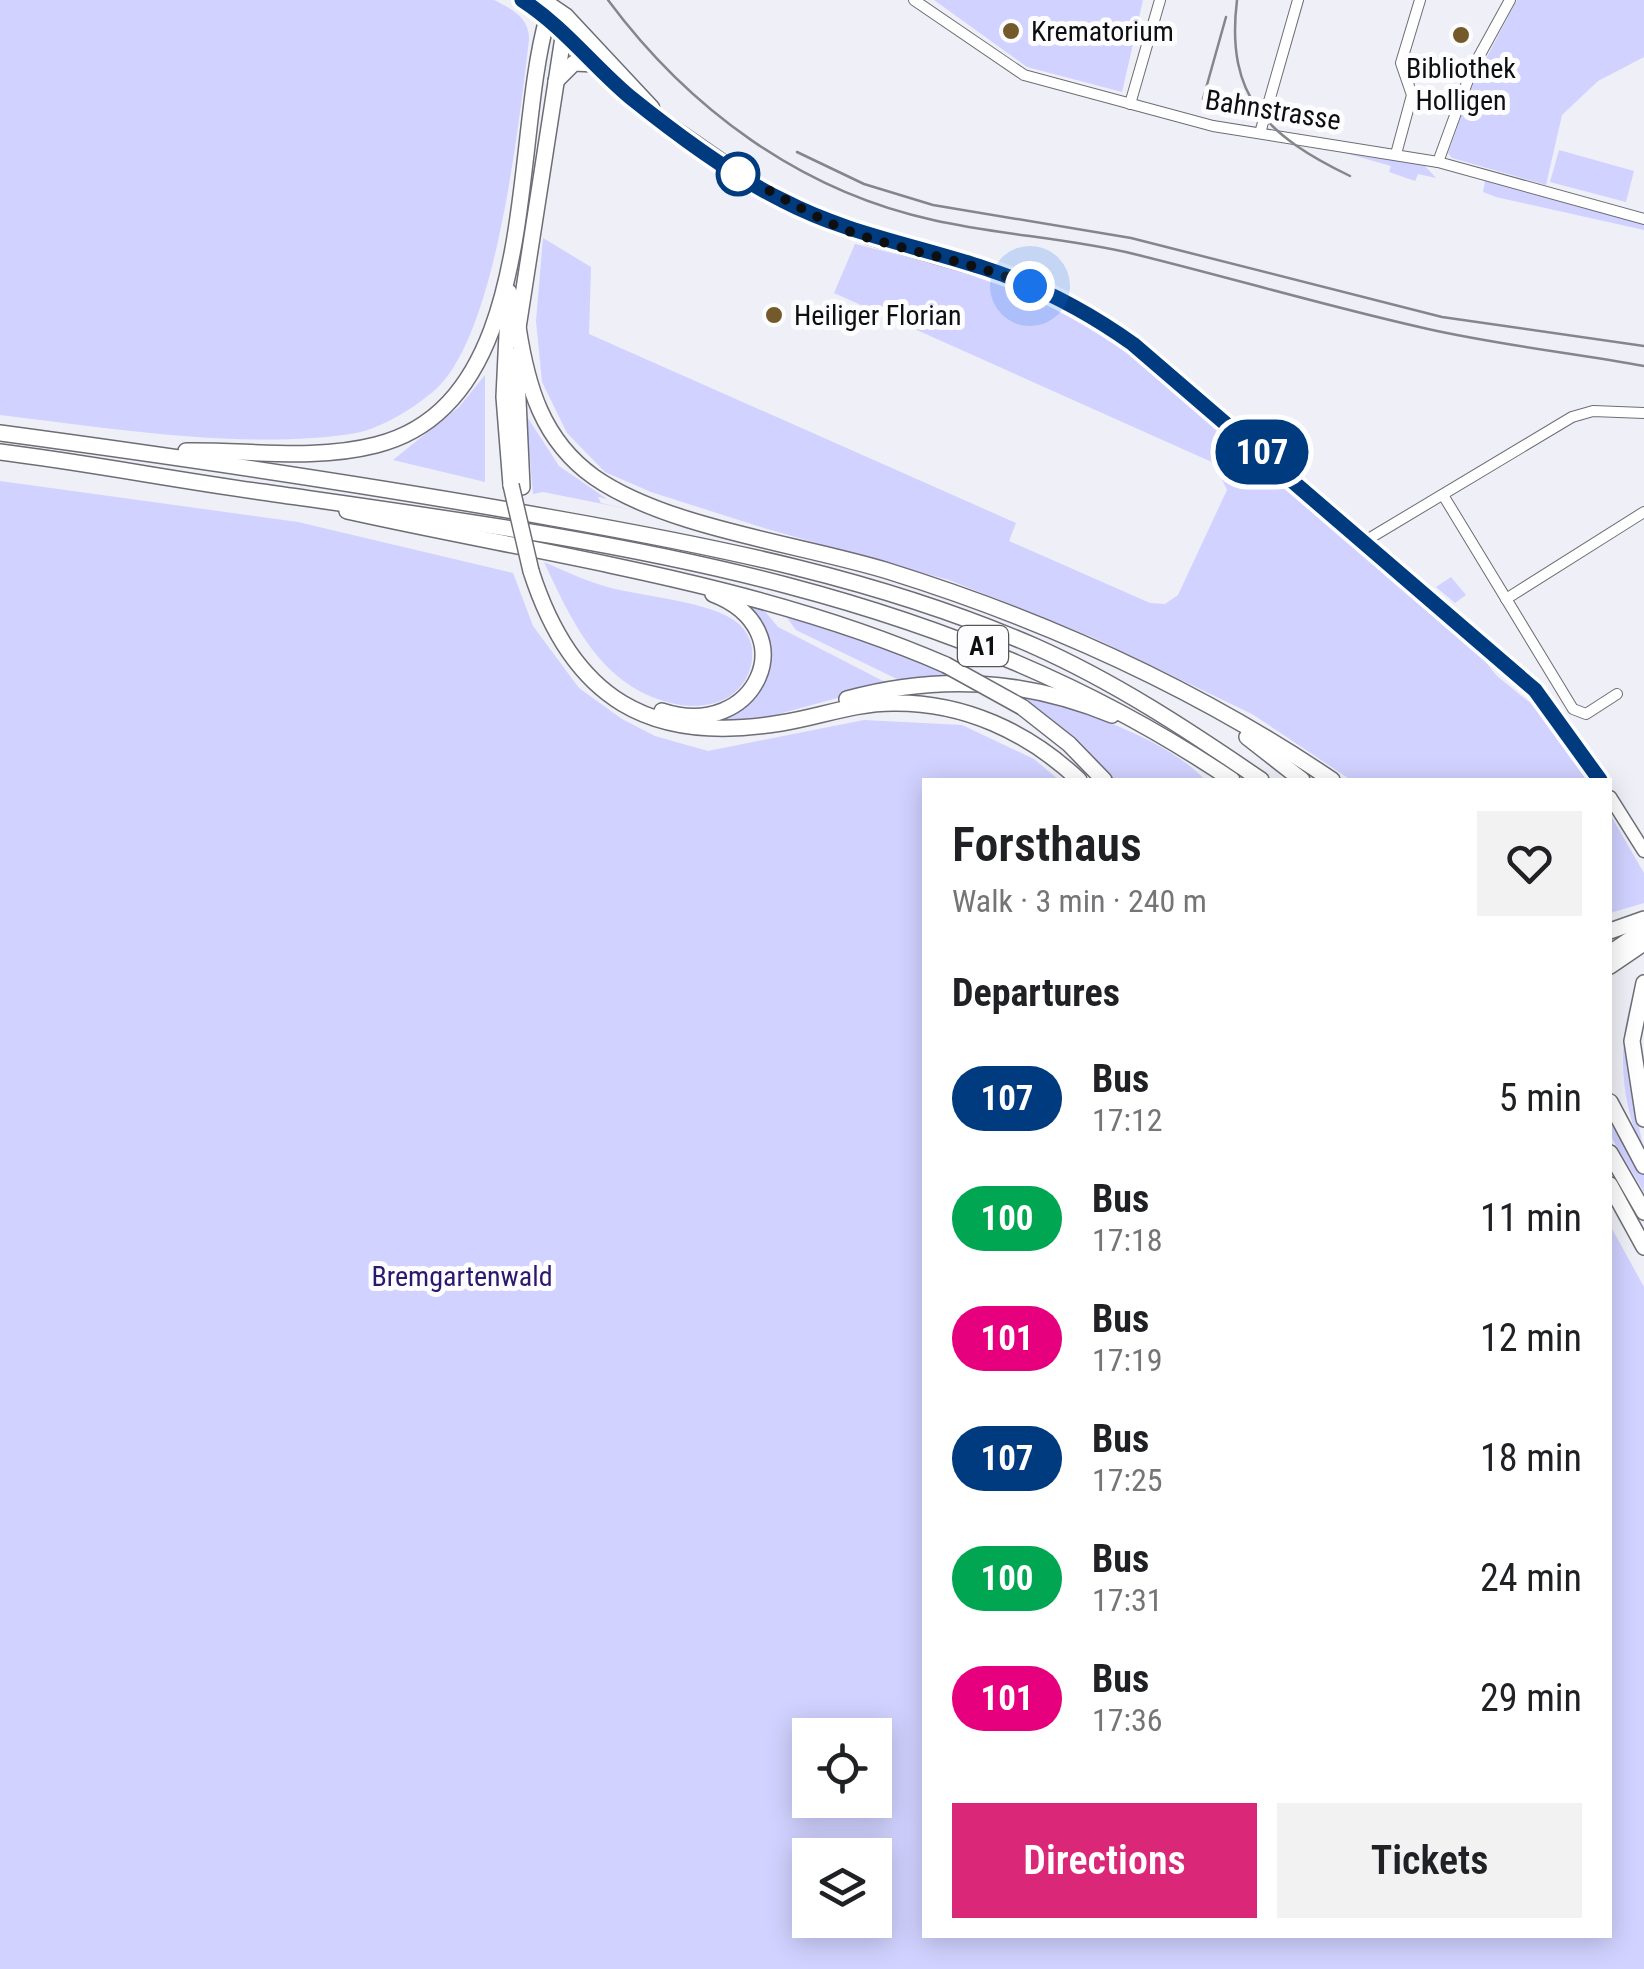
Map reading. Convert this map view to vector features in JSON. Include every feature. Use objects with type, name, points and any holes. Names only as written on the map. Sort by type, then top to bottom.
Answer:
[{"type":"highway","points":[[137,452],[325,453],[372,446],[412,431],[450,402],[473,372],[494,320],[512,248],[549,6]]},
{"type":"highway","points":[[516,486],[518,326],[566,23]]},
{"type":"highway","points":[[554,84],[574,63],[596,64]]},
{"type":"highway","points":[[512,248],[504,397],[516,486],[536,572],[563,642],[608,694],[644,715],[683,728],[748,728],[877,704],[936,706],[983,718],[1016,733],[1076,778]]},
{"type":"highway","points":[[518,326],[530,391],[547,428],[579,465],[606,484],[654,507],[946,590],[1110,657],[1200,700],[1329,778]]},
{"type":"highway","name":"A1","points":[[0,433],[488,506],[767,559],[955,615],[1034,646],[1130,694],[1258,778]]},
{"type":"highway","name":"A1","points":[[0,452],[536,531],[690,561],[837,597],[948,632],[1052,675],[1133,716],[1229,778]]},
{"type":"highway","points":[[265,492],[657,575],[802,611],[946,665],[1022,707],[1069,744],[1102,778]]},
{"type":"highway","points":[[536,572],[576,646],[614,686],[668,714],[703,718],[727,712],[752,691],[762,671],[762,646],[755,626],[728,601],[657,575]]},
{"type":"highway","points":[[1110,657],[1221,718],[1299,778]]},
{"type":"highway","points":[[748,728],[904,686],[944,682],[1010,685],[1090,706],[1209,765]]},
{"type":"highway","points":[[1130,694],[1149,698],[1275,778]]},
{"type":"highway","points":[[1612,929],[1644,919]]},
{"type":"highway","points":[[1612,951],[1644,930]]},
{"type":"highway","points":[[1612,965],[1644,943]]},
{"type":"highway","points":[[1644,983],[1632,1041],[1644,1119]]},
{"type":"highway","points":[[1612,1106],[1644,1166]]},
{"type":"highway","points":[[1612,1157],[1644,1212]]},
{"type":"highway","points":[[1612,1189],[1644,1248]]},
{"type":"main road","points":[[522,0],[549,6],[663,118]]},
{"type":"main road","points":[[570,0],[566,23],[596,64],[632,98],[744,178],[812,215],[869,238],[996,272],[1093,318],[1151,358],[1535,690],[1599,778]]},
{"type":"main road","points":[[1612,799],[1644,851]]},
{"type":"street","name":"Bahnstrasse","points":[[914,0],[1016,72],[1130,104],[1260,133],[1438,162],[1644,219]]},
{"type":"street","points":[[1130,104],[1160,0]]},
{"type":"street","points":[[1260,133],[1298,0]]},
{"type":"street","points":[[1396,154],[1412,95],[1401,63],[1420,0]]},
{"type":"street","points":[[1438,162],[1472,69],[1510,0]]},
{"type":"street","points":[[1366,542],[1576,416],[1591,412],[1644,414]]},
{"type":"street","points":[[1442,495],[1577,712],[1586,714],[1617,694]]},
{"type":"street","points":[[1506,599],[1644,512]]},
{"type":"green space","points":[[0,0],[494,0],[519,15],[529,40],[502,224],[475,322],[457,361],[436,389],[409,410],[377,427],[314,438],[178,436],[0,415]]},
{"type":"green space","points":[[934,0],[1143,0],[1122,92],[1027,67]]},
{"type":"green space","points":[[1517,0],[1644,0],[1644,57],[1598,81],[1562,115],[1546,185],[1452,158],[1448,153],[1473,83]]},
{"type":"green space","points":[[1309,143],[1423,164],[1436,178],[1418,174],[1415,181],[1389,172],[1391,166]]},
{"type":"green space","points":[[1559,150],[1634,171],[1626,202],[1550,182]]},
{"type":"green space","points":[[1486,176],[1644,221],[1644,230],[1496,197],[1483,192]]},
{"type":"green space","points":[[543,238],[591,267],[589,334],[1016,523],[1009,541],[1150,603],[1165,604],[1178,595],[1227,490],[1214,463],[834,293],[855,244],[993,278],[1089,324],[1163,379],[1475,649],[1497,676],[1544,714],[1588,778],[1348,778],[1252,714],[1092,637],[949,580],[651,492],[605,472],[567,433],[542,382],[536,321]]},
{"type":"green space","points":[[485,375],[485,482],[393,460],[459,407]]},
{"type":"green space","points":[[526,415],[559,466],[607,499],[598,497],[601,503],[638,511],[543,492],[533,494]]},
{"type":"green space","name":"Bremgartenwald","points":[[0,481],[298,522],[513,573],[533,626],[579,688],[622,719],[655,736],[708,751],[864,720],[962,725],[1034,759],[1057,778],[922,778],[922,1938],[1612,1938],[1612,1229],[1644,1287],[1644,1969],[0,1969]]},
{"type":"green space","points":[[544,562],[601,585],[693,604],[727,616],[739,624],[751,642],[752,662],[744,681],[730,696],[709,704],[671,703],[647,695],[607,667],[592,649]]},
{"type":"green space","points":[[1451,577],[1466,595],[1455,603],[1436,587]]},
{"type":"green space","points":[[745,604],[764,610],[778,627],[889,684],[753,721],[697,721],[764,675]]},
{"type":"green space","points":[[785,615],[960,678],[901,681],[796,630]]},
{"type":"green space","points":[[1011,693],[1114,725],[1166,750],[1203,778],[1109,778]]},
{"type":"green space","points":[[1612,817],[1644,873],[1644,903],[1612,912]]},
{"type":"green space","points":[[1635,989],[1631,1006],[1633,1096],[1644,1152],[1630,1114],[1623,1072],[1625,1030]]},
{"type":"green space","points":[[1612,1113],[1644,1174],[1644,1192],[1612,1138]]},
{"type":"railway","points":[[608,0],[674,76],[751,140],[837,189],[884,207],[958,225],[1134,254],[1455,335],[1644,366]]},
{"type":"railway","points":[[1237,0],[1238,63],[1258,110],[1296,145],[1350,176]]},
{"type":"railway","points":[[1203,99],[1226,17]]},
{"type":"railway","points":[[797,152],[864,184],[933,205],[1131,238],[1442,317],[1644,346]]},
{"type":"bus line","name":"107","points":[[522,0],[564,31],[632,98],[777,198],[869,238],[963,261],[1040,290],[1133,344],[1535,690],[1599,778]]},
{"type":"place","name":"Krematorium","points":[[1011,31]]},
{"type":"place","name":"Bibliothek Holligen","points":[[1461,35]]},
{"type":"place","name":"Heiliger Florian","points":[[774,315]]},
{"type":"route","points":[[738,174],[777,198],[848,230],[963,261],[1030,286]]}]
